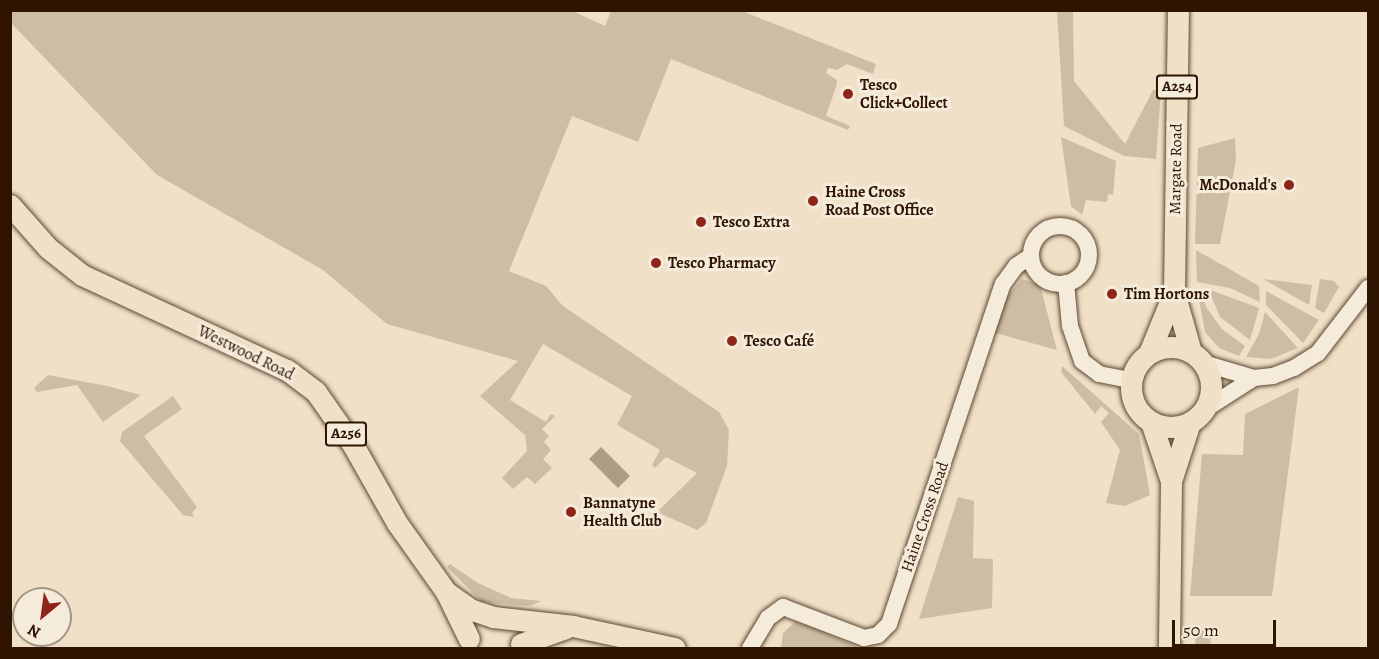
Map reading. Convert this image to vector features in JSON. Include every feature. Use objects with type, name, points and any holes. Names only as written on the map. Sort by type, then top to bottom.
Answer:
[{"type":"main road","name":"Margate Road","points":[[1171,481],[1211,384],[1197,358],[1174,292],[1178,10]]},
{"type":"main road","name":"Westwood Road","points":[[10,205],[48,248],[82,275],[287,370],[316,392],[339,422],[397,523],[446,592],[470,644]]},
{"type":"main road","name":"Margate Road","points":[[1169,648],[1171,481],[1151,422],[1135,405],[1131,380],[1137,365],[1149,353],[1174,292]]},
{"type":"main road","points":[[1149,353],[1165,347],[1197,358]]},
{"type":"main road","points":[[1151,422],[1164,426],[1197,416]]},
{"type":"main road","name":"Westwood Road","points":[[446,592],[472,610],[497,618],[516,628],[520,646],[573,626]]},
{"type":"main road","name":"Westwood Road","points":[[470,644],[478,624],[497,618],[573,626],[675,648]]},
{"type":"street","points":[[1058,226],[1077,231],[1088,247],[1089,257],[1081,274],[1066,283],[1042,278],[1031,256],[1034,242],[1044,230],[1058,226]]},
{"type":"street","name":"Haine Cross Road","points":[[750,648],[768,618],[783,608],[864,638],[878,635],[889,624],[1003,284],[1016,266],[1031,256]]},
{"type":"street","points":[[1066,283],[1070,326],[1082,361],[1099,374],[1131,380]]},
{"type":"street","points":[[1197,358],[1254,378],[1273,376],[1318,353],[1368,288]]},
{"type":"street","points":[[1197,416],[1254,378]]},
{"type":"shaded area","points":[[12,10],[570,10],[605,26],[611,11],[742,11],[876,64],[873,74],[847,64],[837,70],[828,68],[826,73],[837,80],[826,116],[850,126],[848,130],[671,59],[638,142],[572,116],[509,271],[546,286],[563,306],[719,412],[729,430],[727,466],[706,523],[697,530],[657,512],[697,473],[666,457],[655,468],[652,465],[660,450],[617,425],[632,396],[543,344],[510,400],[546,422],[551,414],[555,416],[542,429],[549,436],[544,442],[551,450],[543,459],[552,468],[535,484],[527,477],[513,489],[502,478],[527,451],[525,435],[480,396],[518,361],[387,324],[323,270],[157,175],[11,23]]},
{"type":"shaded area","points":[[1057,11],[1073,11],[1074,81],[1125,144],[1153,90],[1161,90],[1156,159],[1124,156],[1064,126]]},
{"type":"shaded area","points":[[1061,137],[1116,161],[1113,195],[1108,194],[1107,202],[1086,200],[1082,215],[1071,206]]},
{"type":"shaded area","points":[[1235,138],[1236,160],[1220,244],[1195,244],[1198,148]]},
{"type":"shaded area","points":[[1196,250],[1259,286],[1260,302],[1230,288],[1197,282]]},
{"type":"shaded area","points":[[1022,279],[1040,285],[1057,350],[992,332],[1003,302]]},
{"type":"shaded area","points":[[1263,279],[1312,285],[1309,305]]},
{"type":"shaded area","points":[[1320,279],[1334,281],[1339,287],[1324,313],[1315,308]]},
{"type":"shaded area","points":[[1197,288],[1202,289],[1206,307],[1222,329],[1245,346],[1239,356],[1219,348],[1205,332]]},
{"type":"shaded area","points":[[1208,289],[1259,308],[1250,340],[1220,317]]},
{"type":"shaded area","points":[[1266,291],[1319,320],[1303,343],[1266,305]]},
{"type":"shaded area","points":[[1265,312],[1298,348],[1271,359],[1246,357],[1259,334]]},
{"type":"shaded area","points":[[1062,366],[1139,434],[1150,495],[1125,506],[1106,503],[1120,450],[1101,422],[1109,413],[1101,406],[1095,414],[1061,372]]},
{"type":"shaded area","points":[[48,375],[141,395],[103,422],[77,385],[37,392],[34,388]]},
{"type":"shaded area","points":[[1299,387],[1272,596],[1190,596],[1202,454],[1243,455],[1245,414]]},
{"type":"shaded area","points":[[173,396],[182,409],[144,436],[197,507],[192,513],[194,517],[183,515],[120,441],[122,432]]},
{"type":"shaded area","points":[[601,447],[630,476],[618,488],[589,459]]},
{"type":"shaded area","points":[[958,497],[974,501],[973,558],[993,559],[992,608],[919,619]]},
{"type":"shaded area","points":[[450,564],[478,583],[511,598],[541,601],[530,606],[482,602],[447,567]]},
{"type":"shaded area","points":[[795,622],[860,648],[781,648],[783,633]]},
{"type":"shaded area","points":[[1218,627],[1221,637],[1211,637],[1210,646],[1194,647],[1198,630]]},
{"type":"place","name":"Tesco Click+Collect","points":[[848,94]]},
{"type":"place","name":"McDonald's","points":[[1289,185]]},
{"type":"place","name":"Haine Cross Road Post Office","points":[[813,201]]},
{"type":"place","name":"Tesco Extra","points":[[701,222]]},
{"type":"place","name":"Tesco Pharmacy","points":[[656,263]]},
{"type":"place","name":"Tim Hortons","points":[[1112,294]]},
{"type":"place","name":"Tesco Café","points":[[732,341]]},
{"type":"place","name":"Bannatyne Health Club","points":[[571,512]]}]
